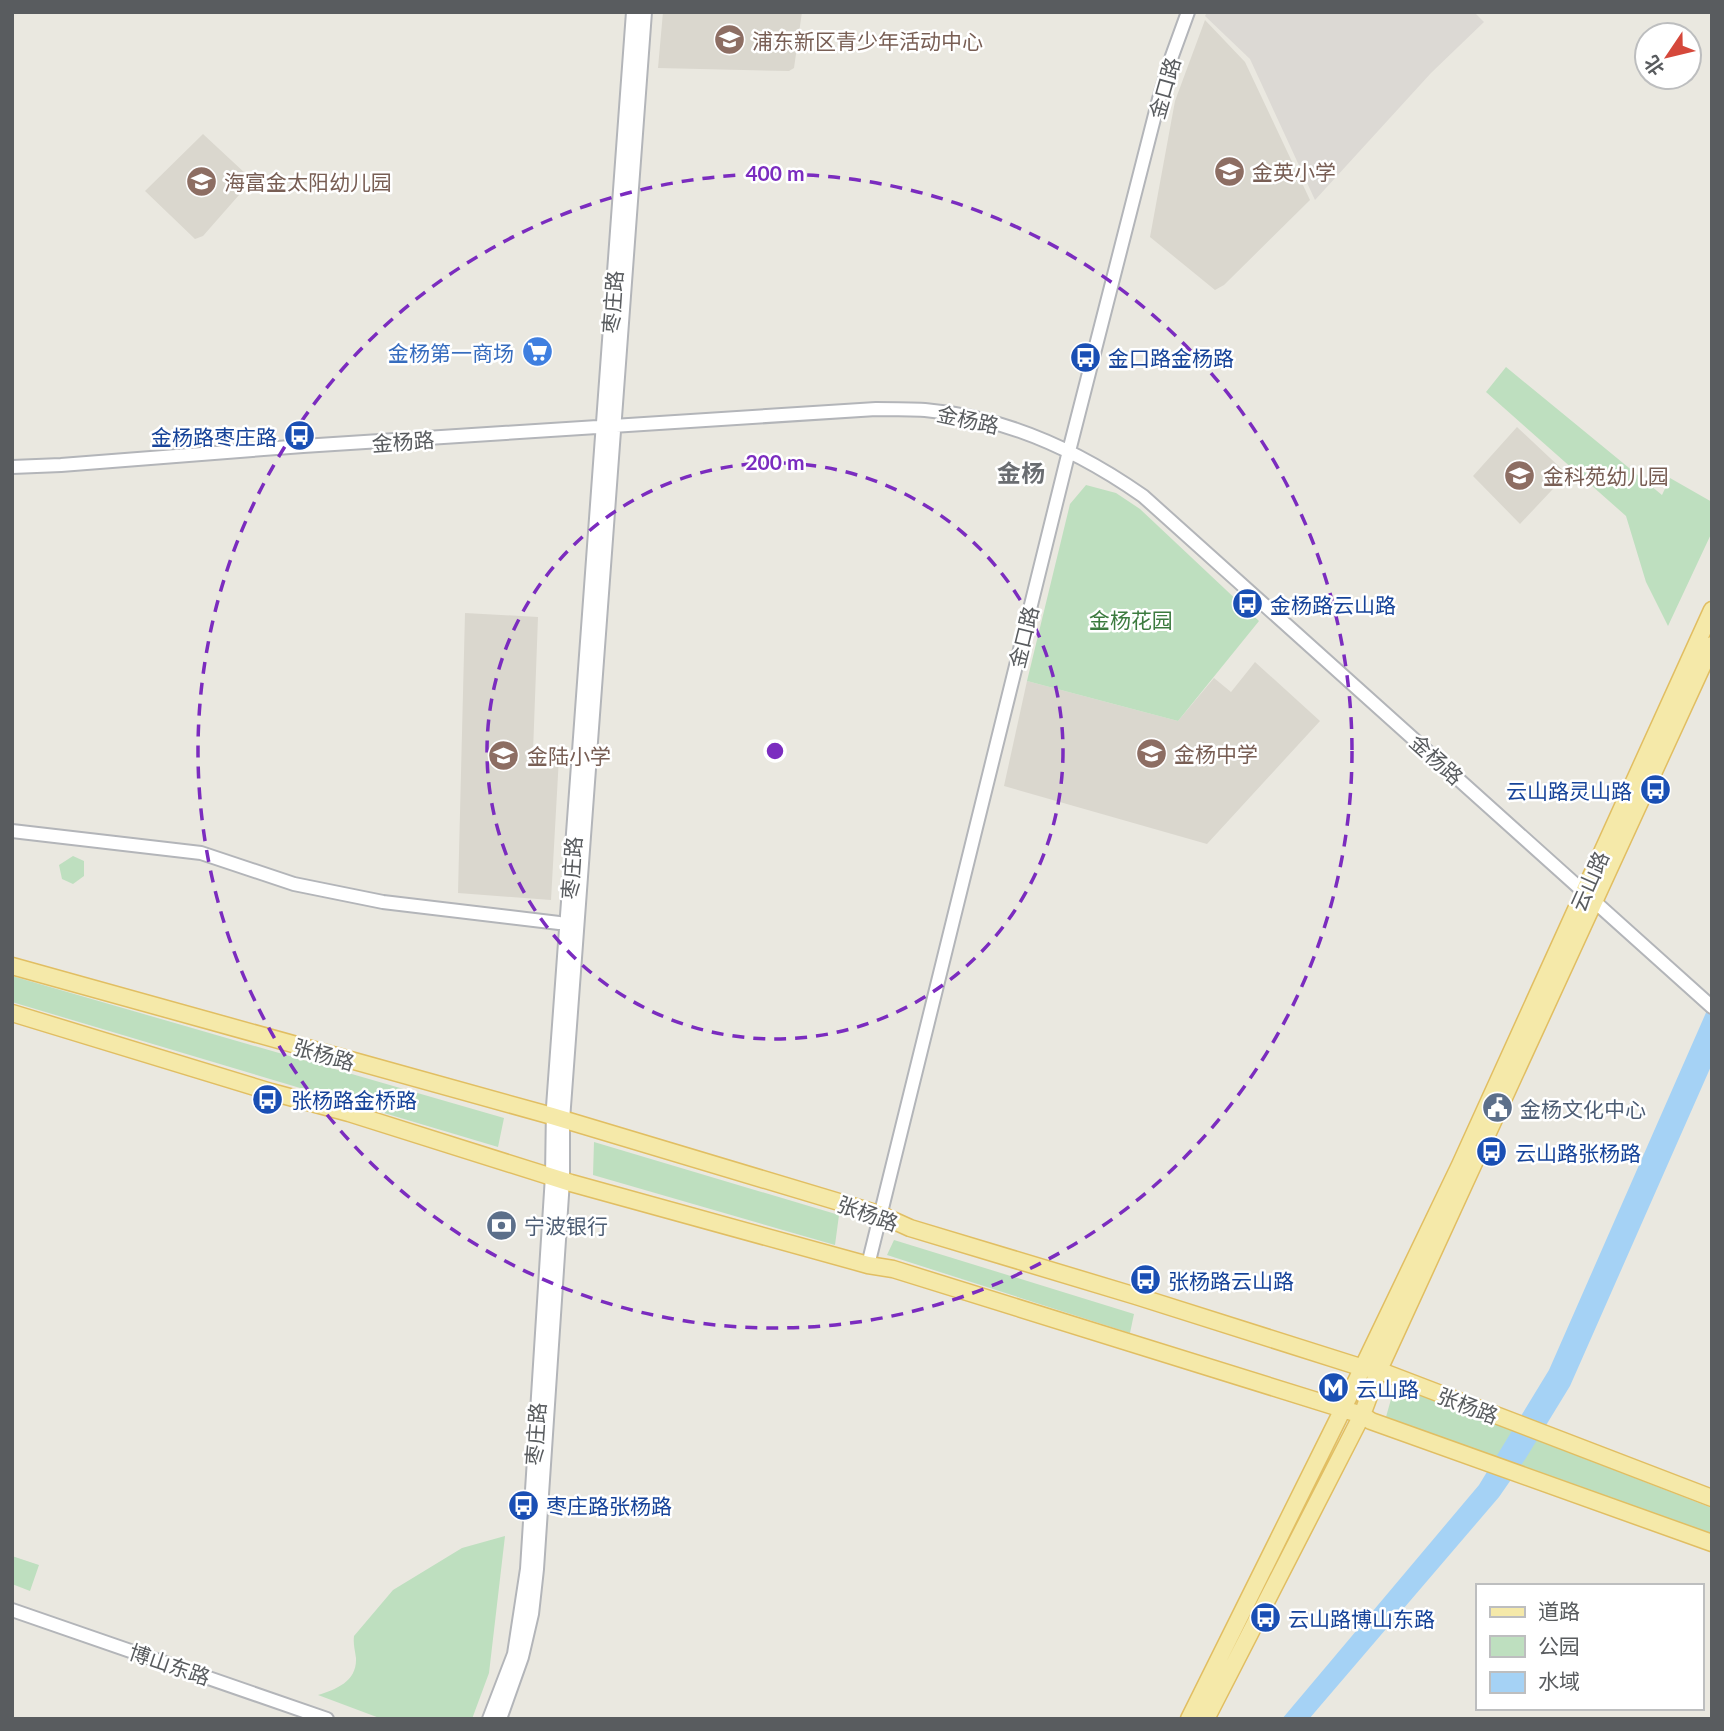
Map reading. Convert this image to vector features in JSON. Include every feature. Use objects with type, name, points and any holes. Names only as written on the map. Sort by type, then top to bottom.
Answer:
[{"type":"main road","name":"云山路","points":[[1189,1719],[1343,1409],[1371,1370],[1588,897],[1712,610]]},
{"type":"main road","name":"云山路","points":[[1588,897],[1712,645]]},
{"type":"main road","name":"张杨路","points":[[12,966],[558,1118],[879,1214],[910,1228],[1371,1370],[1712,1498]]},
{"type":"main road","points":[[12,1013],[557,1178],[868,1265],[893,1269],[1343,1409],[1712,1543]]},
{"type":"main road","name":"云山路","points":[[1206,1719],[1362,1415],[1371,1370]]},
{"type":"street","name":"枣庄路","points":[[609,427],[633,12]]},
{"type":"street","name":"枣庄路","points":[[500,1719],[522,1657],[532,1614],[537,1569],[558,1118],[609,427],[645,12]]},
{"type":"street","name":"金口路","points":[[868,1265],[1069,451],[1160,99],[1188,12]]},
{"type":"street","name":"金杨路","points":[[12,467],[876,409],[925,410],[984,421],[1069,451],[1106,470],[1143,496],[1707,1003]]},
{"type":"street","points":[[12,831],[201,853],[294,884],[383,902],[559,923]]},
{"type":"street","name":"枣庄路","points":[[489,1719],[514,1654],[522,1612],[557,1178]]},
{"type":"street","name":"博山东路","points":[[12,1610],[327,1719]]},
{"type":"shaded area","name":"浦东新区青少年活动中心","points":[[663,12],[802,12],[794,68],[789,71],[658,68]]},
{"type":"shaded area","points":[[1207,12],[1474,12],[1484,22],[1431,73],[1315,200],[1250,59],[1205,16]]},
{"type":"shaded area","name":"金英小学","points":[[1205,20],[1245,62],[1310,200],[1224,285],[1215,290],[1150,237],[1175,101]]},
{"type":"shaded area","name":"海富金太阳幼儿园","points":[[203,134],[246,174],[246,187],[203,236],[195,239],[145,191]]},
{"type":"shaded area","name":"金科苑幼儿园","points":[[1517,427],[1567,474],[1520,524],[1473,476]]},
{"type":"shaded area","name":"金陆小学","points":[[465,613],[538,617],[533,752],[559,757],[551,900],[458,893]]},
{"type":"shaded area","name":"金杨中学","points":[[1255,662],[1320,721],[1207,844],[1004,786],[1027,681],[1178,721],[1214,678],[1231,692]]},
{"type":"green space","points":[[1506,367],[1662,495],[1670,478],[1712,502],[1712,532],[1668,626],[1646,582],[1626,516],[1486,392]]},
{"type":"green space","name":"金杨花园","points":[[1086,485],[1116,493],[1140,509],[1259,621],[1178,721],[1027,681],[1070,504]]},
{"type":"green space","points":[[73,856],[84,861],[84,876],[73,884],[62,879],[59,865]]},
{"type":"green space","points":[[12,976],[504,1118],[498,1147],[12,1002]]},
{"type":"green space","points":[[594,1142],[839,1215],[835,1245],[593,1175]]},
{"type":"green space","points":[[894,1240],[1134,1314],[1130,1333],[887,1255]]},
{"type":"green space","points":[[1395,1385],[1712,1508],[1712,1538],[1386,1417]]},
{"type":"green space","points":[[505,1536],[489,1673],[472,1719],[382,1719],[318,1695],[339,1687],[353,1673],[356,1658],[354,1636],[393,1590],[462,1548]]},
{"type":"green space","points":[[12,1556],[39,1565],[30,1591],[12,1584]]},
{"type":"water","points":[[1712,999],[1712,1064],[1570,1386],[1499,1497],[1309,1719],[1282,1719],[1479,1485],[1549,1370]]},
{"type":"place","name":"浦东新区青少年活动中心","points":[[729,40]]},
{"type":"place","name":"金英小学","points":[[1229,171]]},
{"type":"place","name":"海富金太阳幼儿园","points":[[201,181]]},
{"type":"place","name":"金杨第一商场","points":[[537,352]]},
{"type":"place","name":"金口路金杨路","points":[[1085,357]]},
{"type":"place","name":"金杨路枣庄路","points":[[300,436]]},
{"type":"place","name":"金科苑幼儿园","points":[[1520,475]]},
{"type":"place","name":"金杨路云山路","points":[[1247,604]]},
{"type":"place","name":"金杨中学","points":[[1151,753]]},
{"type":"place","name":"金陆小学","points":[[504,755]]},
{"type":"place","name":"云山路灵山路","points":[[1655,790]]},
{"type":"place","name":"张杨路金桥路","points":[[268,1099]]},
{"type":"place","name":"金杨文化中心","points":[[1497,1108]]},
{"type":"place","name":"云山路张杨路","points":[[1492,1152]]},
{"type":"place","name":"宁波银行","points":[[501,1225]]},
{"type":"place","name":"张杨路云山路","points":[[1145,1280]]},
{"type":"place","name":"云山路","points":[[1333,1388]]},
{"type":"place","name":"枣庄路张杨路","points":[[523,1505]]},
{"type":"place","name":"云山路博山东路","points":[[1265,1618]]},
{"type":"district","name":"金杨","points":[[1021,472]]}]
